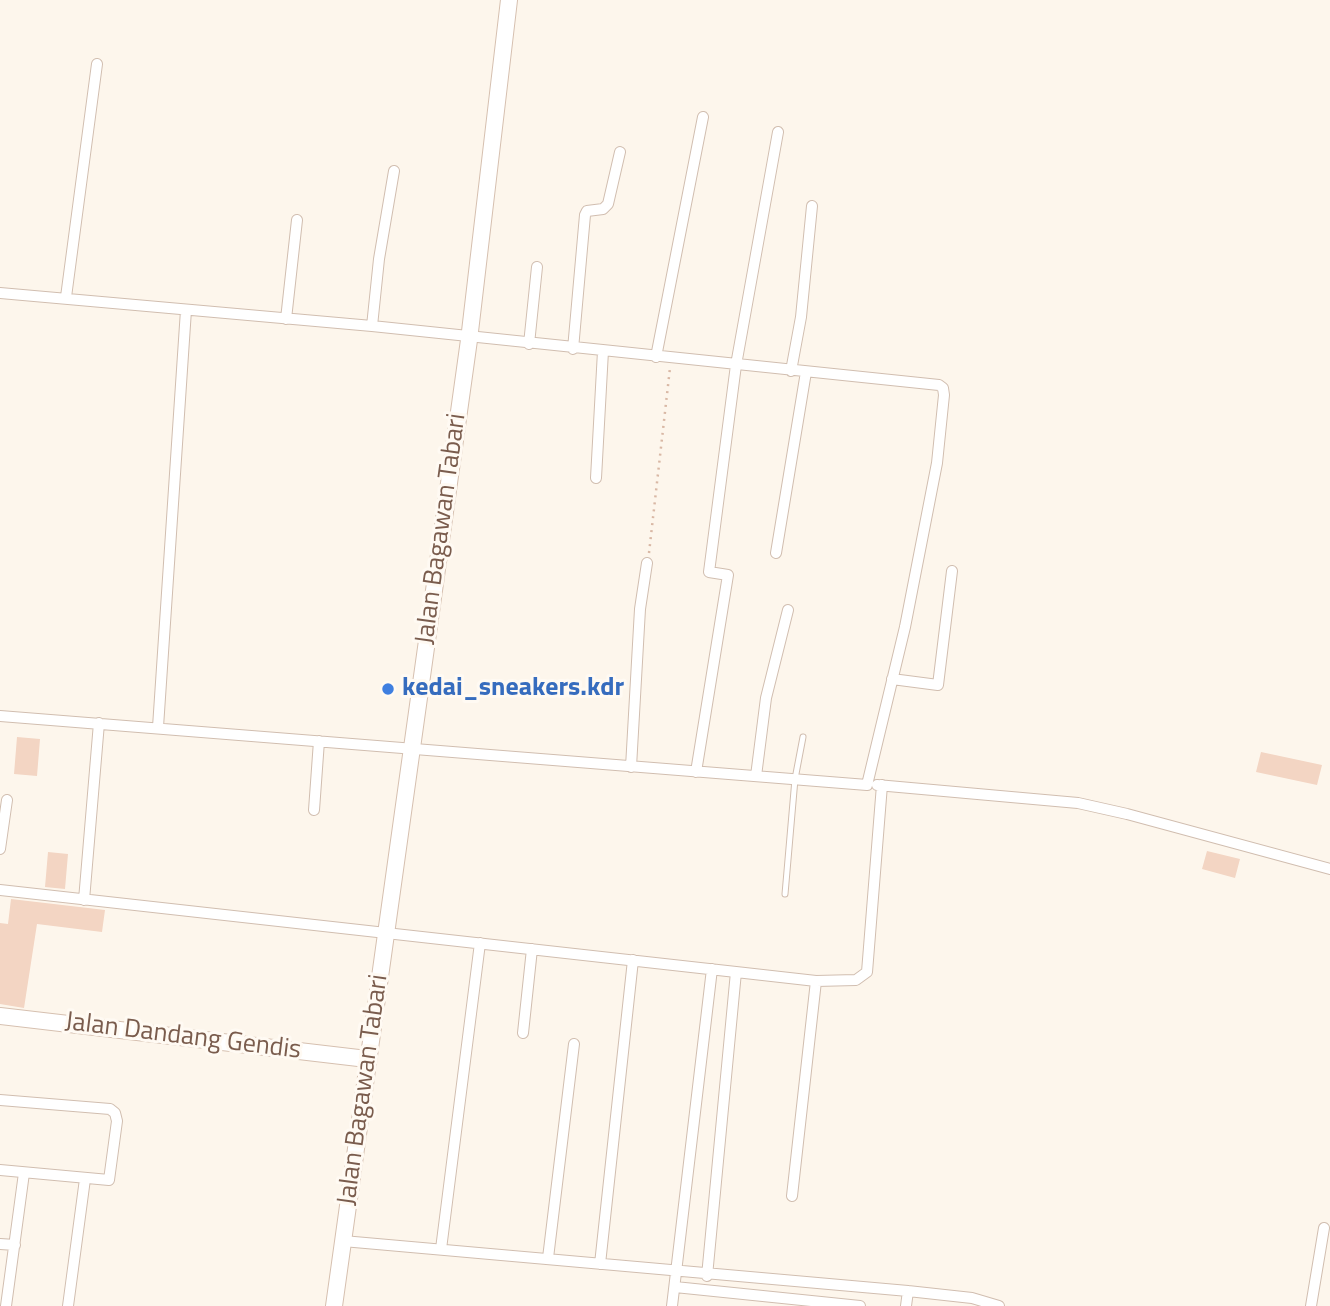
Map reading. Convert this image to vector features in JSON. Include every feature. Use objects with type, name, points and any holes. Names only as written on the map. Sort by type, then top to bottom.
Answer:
[{"type":"street","name":"Jalan Bagawan Tabari","points":[[334,1306],[469,337],[509,0]]},
{"type":"street","points":[[66,297],[97,64]]},
{"type":"street","points":[[656,356],[703,117]]},
{"type":"street","points":[[696,772],[728,575],[709,572],[736,365],[778,132]]},
{"type":"street","points":[[573,349],[584,215],[587,211],[604,209],[608,204],[620,152]]},
{"type":"street","points":[[372,326],[379,259],[394,171]]},
{"type":"street","points":[[791,370],[801,317],[811,206]]},
{"type":"street","points":[[286,319],[297,220]]},
{"type":"street","points":[[529,344],[537,267]]},
{"type":"street","points":[[0,293],[372,326],[573,349],[939,384],[943,388],[937,463],[867,785]]},
{"type":"street","points":[[159,727],[164,600],[186,310]]},
{"type":"street","points":[[596,478],[603,352]]},
{"type":"street","points":[[776,553],[806,372]]},
{"type":"street","points":[[631,767],[640,609],[647,563]]},
{"type":"street","points":[[892,679],[938,685],[952,571]]},
{"type":"street","points":[[756,776],[766,698],[788,610]]},
{"type":"street","points":[[0,716],[882,785],[1078,803],[1330,869]]},
{"type":"street","points":[[84,900],[99,723]]},
{"type":"street","points":[[314,810],[319,741]]},
{"type":"street","points":[[0,890],[816,981],[856,980],[867,972],[882,785]]},
{"type":"street","points":[[0,849],[7,800]]},
{"type":"street","points":[[441,1250],[480,943]]},
{"type":"street","points":[[523,1033],[532,949]]},
{"type":"street","points":[[600,1264],[632,960]]},
{"type":"street","points":[[672,1306],[712,969]]},
{"type":"street","points":[[707,1276],[736,972]]},
{"type":"street","points":[[792,1196],[816,981]]},
{"type":"street","name":"Jalan Dandang Gendis","points":[[0,1016],[367,1059]]},
{"type":"street","points":[[548,1258],[574,1044]]},
{"type":"street","points":[[0,1100],[110,1109],[115,1113],[117,1121],[109,1180],[0,1170]]},
{"type":"street","points":[[6,1306],[24,1173]]},
{"type":"street","points":[[68,1306],[85,1179]]},
{"type":"street","points":[[1311,1306],[1324,1228]]},
{"type":"street","points":[[343,1241],[548,1258],[707,1276],[908,1291],[999,1306]]},
{"type":"street","points":[[0,1244],[15,1245]]},
{"type":"street","points":[[675,1287],[789,1302],[860,1306]]},
{"type":"street","points":[[906,1306],[908,1291]]},
{"type":"street","points":[[733,1306],[735,1294]]},
{"type":"lane","points":[[785,894],[796,779],[803,737]]},
{"type":"path","points":[[647,563],[672,358]]},
{"type":"building","points":[[17,737],[40,739],[37,776],[14,774]]},
{"type":"building","points":[[1261,752],[1322,765],[1317,785],[1256,772]]},
{"type":"building","points":[[1207,851],[1240,859],[1235,878],[1202,869]]},
{"type":"building","points":[[48,852],[68,854],[65,889],[45,887]]},
{"type":"building","points":[[11,899],[105,910],[102,932],[37,924],[24,1008],[0,1004],[0,923],[8,924]]},
{"type":"place","name":"kedai_sneakers.kdr","points":[[388,689]]}]
